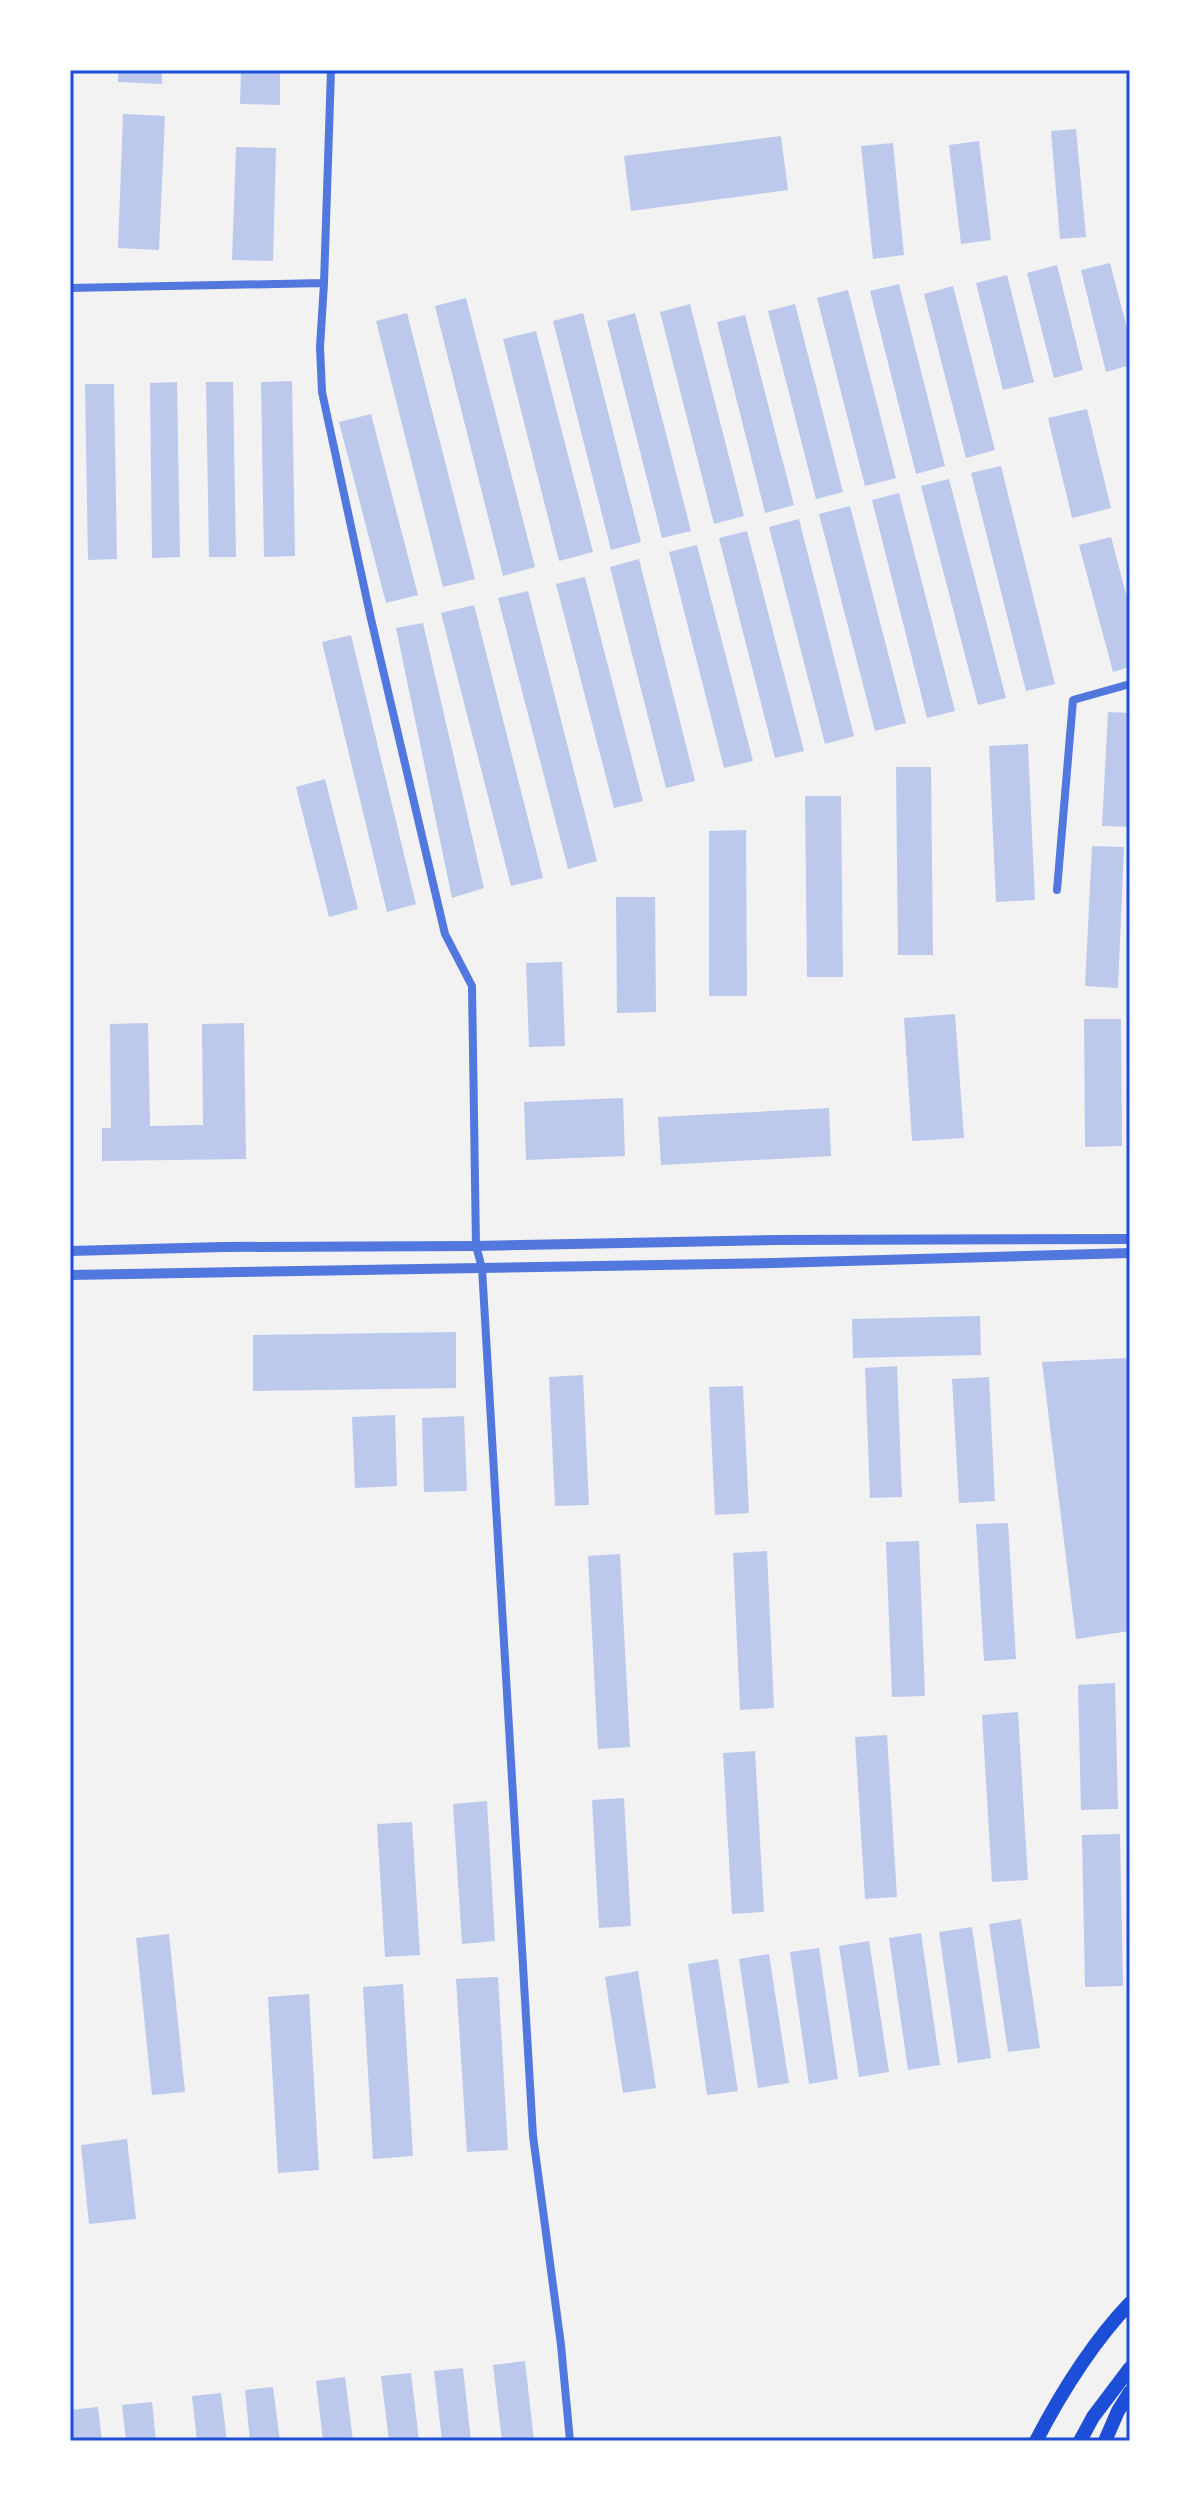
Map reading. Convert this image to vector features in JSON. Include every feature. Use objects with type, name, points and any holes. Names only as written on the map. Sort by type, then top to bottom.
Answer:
[{"type":"highway","points":[[1036,2441],[1061,2393],[1103,2332],[1130,2303]]},
{"type":"highway","points":[[1080,2441],[1093,2417],[1130,2368]]},
{"type":"highway","points":[[1105,2441],[1130,2392]]},
{"type":"street","points":[[331,70],[320,347],[322,392],[371,619],[445,934],[472,986],[476,1246],[482,1268],[533,2136],[561,2345],[570,2441]]},
{"type":"street","points":[[70,288],[324,283]]},
{"type":"street","points":[[1057,890],[1073,700],[1130,684]]},
{"type":"street","points":[[70,1251],[779,1240],[1130,1239]]},
{"type":"street","points":[[70,1275],[758,1264],[1130,1253]]},
{"type":"building","points":[[118,70],[162,70],[162,84],[118,82]]},
{"type":"building","points":[[241,70],[280,70],[280,105],[240,104]]},
{"type":"building","points":[[123,114],[165,116],[159,250],[118,248]]},
{"type":"building","points":[[1076,129],[1086,237],[1060,239],[1051,131]]},
{"type":"building","points":[[781,136],[788,190],[631,211],[624,156]]},
{"type":"building","points":[[979,141],[991,240],[961,244],[949,145]]},
{"type":"building","points":[[893,143],[904,255],[873,259],[861,146]]},
{"type":"building","points":[[236,147],[276,148],[273,261],[232,260]]},
{"type":"building","points":[[1110,263],[1130,340],[1130,365],[1106,372],[1081,270]]},
{"type":"building","points":[[1057,265],[1083,370],[1054,378],[1027,273]]},
{"type":"building","points":[[1007,275],[1034,382],[1003,390],[976,283]]},
{"type":"building","points":[[899,284],[945,466],[916,474],[870,291]]},
{"type":"building","points":[[953,286],[995,450],[966,458],[924,294]]},
{"type":"building","points":[[848,290],[896,478],[865,486],[817,298]]},
{"type":"building","points":[[466,298],[535,567],[503,576],[435,306]]},
{"type":"building","points":[[690,304],[744,516],[714,524],[660,312]]},
{"type":"building","points":[[795,304],[843,492],[816,499],[768,311]]},
{"type":"building","points":[[407,313],[475,579],[443,587],[376,321]]},
{"type":"building","points":[[583,313],[641,542],[611,550],[553,321]]},
{"type":"building","points":[[635,313],[691,531],[662,538],[607,321]]},
{"type":"building","points":[[745,315],[794,505],[765,513],[717,322]]},
{"type":"building","points":[[536,331],[593,552],[559,561],[503,339]]},
{"type":"building","points":[[292,381],[295,556],[264,557],[261,382]]},
{"type":"building","points":[[177,382],[180,557],[152,558],[150,383]]},
{"type":"building","points":[[206,382],[233,382],[236,557],[209,557]]},
{"type":"building","points":[[85,384],[114,384],[117,559],[88,560]]},
{"type":"building","points":[[1087,409],[1111,508],[1072,518],[1048,418]]},
{"type":"building","points":[[371,414],[418,595],[386,603],[339,422]]},
{"type":"building","points":[[1001,466],[1055,684],[1026,691],[971,473]]},
{"type":"building","points":[[949,479],[1006,698],[978,705],[921,486]]},
{"type":"building","points":[[899,493],[955,711],[927,718],[872,500]]},
{"type":"building","points":[[850,506],[906,723],[875,731],[819,514]]},
{"type":"building","points":[[799,519],[854,736],[825,744],[769,527]]},
{"type":"building","points":[[747,531],[804,751],[775,758],[719,538]]},
{"type":"building","points":[[1111,537],[1130,609],[1130,667],[1113,672],[1079,545]]},
{"type":"building","points":[[697,545],[753,761],[724,768],[669,552]]},
{"type":"building","points":[[639,559],[695,781],[666,788],[610,567]]},
{"type":"building","points":[[585,577],[643,801],[614,808],[556,584]]},
{"type":"building","points":[[528,591],[597,861],[568,869],[498,598]]},
{"type":"building","points":[[474,605],[543,878],[511,886],[441,613]]},
{"type":"building","points":[[423,623],[484,888],[452,898],[396,628]]},
{"type":"building","points":[[351,635],[416,904],[387,912],[322,642]]},
{"type":"building","points":[[1108,712],[1130,713],[1130,827],[1102,826]]},
{"type":"building","points":[[1028,744],[1035,900],[996,902],[989,746]]},
{"type":"building","points":[[896,767],[931,767],[933,955],[898,955]]},
{"type":"building","points":[[325,779],[358,909],[329,917],[296,787]]},
{"type":"building","points":[[805,796],[841,796],[843,977],[807,977]]},
{"type":"building","points":[[746,830],[747,996],[709,996],[709,831]]},
{"type":"building","points":[[1092,846],[1124,847],[1118,988],[1085,986]]},
{"type":"building","points":[[616,897],[655,897],[656,1012],[617,1013]]},
{"type":"building","points":[[562,962],[565,1046],[529,1047],[526,963]]},
{"type":"building","points":[[955,1014],[964,1138],[912,1141],[904,1018]]},
{"type":"building","points":[[1084,1019],[1121,1019],[1122,1146],[1085,1147]]},
{"type":"building","points":[[148,1023],[150,1126],[203,1125],[202,1024],[244,1023],[246,1159],[102,1161],[102,1128],[111,1128],[110,1024]]},
{"type":"building","points":[[623,1098],[625,1156],[526,1160],[524,1102]]},
{"type":"building","points":[[829,1108],[831,1156],[661,1165],[658,1117]]},
{"type":"building","points":[[980,1316],[981,1355],[853,1358],[852,1319]]},
{"type":"building","points":[[456,1332],[456,1388],[253,1391],[253,1335]]},
{"type":"building","points":[[1130,1358],[1130,1631],[1076,1639],[1042,1362]]},
{"type":"building","points":[[897,1366],[902,1497],[870,1498],[865,1368]]},
{"type":"building","points":[[583,1375],[589,1505],[555,1506],[549,1377]]},
{"type":"building","points":[[989,1377],[995,1501],[959,1503],[952,1379]]},
{"type":"building","points":[[743,1386],[749,1513],[715,1515],[709,1387]]},
{"type":"building","points":[[395,1415],[397,1486],[355,1488],[352,1417]]},
{"type":"building","points":[[464,1416],[467,1491],[424,1492],[422,1418]]},
{"type":"building","points":[[1008,1523],[1016,1659],[984,1661],[976,1524]]},
{"type":"building","points":[[919,1541],[925,1696],[892,1697],[886,1542]]},
{"type":"building","points":[[767,1551],[774,1708],[740,1710],[733,1553]]},
{"type":"building","points":[[620,1554],[630,1747],[598,1749],[588,1556]]},
{"type":"building","points":[[1115,1683],[1118,1809],[1081,1810],[1078,1685]]},
{"type":"building","points":[[1018,1712],[1028,1880],[992,1882],[982,1715]]},
{"type":"building","points":[[887,1735],[897,1897],[865,1899],[855,1737]]},
{"type":"building","points":[[755,1751],[764,1912],[732,1914],[723,1753]]},
{"type":"building","points":[[624,1798],[631,1926],[599,1928],[592,1800]]},
{"type":"building","points":[[487,1801],[495,1941],[462,1944],[453,1804]]},
{"type":"building","points":[[412,1822],[420,1955],[385,1957],[377,1824]]},
{"type":"building","points":[[1120,1834],[1123,1986],[1085,1987],[1082,1835]]},
{"type":"building","points":[[1021,1919],[1040,2048],[1008,2052],[989,1924]]},
{"type":"building","points":[[972,1927],[991,2058],[958,2063],[939,1932]]},
{"type":"building","points":[[921,1933],[940,2065],[908,2070],[889,1938]]},
{"type":"building","points":[[169,1934],[185,2092],[152,2095],[136,1938]]},
{"type":"building","points":[[869,1941],[889,2072],[859,2077],[839,1946]]},
{"type":"building","points":[[819,1948],[838,2079],[809,2084],[790,1952]]},
{"type":"building","points":[[769,1954],[789,2083],[758,2088],[739,1959]]},
{"type":"building","points":[[718,1959],[738,2091],[707,2095],[688,1964]]},
{"type":"building","points":[[638,1971],[656,2088],[623,2093],[605,1977]]},
{"type":"building","points":[[498,1977],[508,2150],[467,2152],[456,1979]]},
{"type":"building","points":[[403,1984],[413,2156],[373,2159],[363,1987]]},
{"type":"building","points":[[309,1994],[319,2170],[278,2173],[268,1997]]},
{"type":"building","points":[[127,2139],[136,2219],[89,2224],[81,2145]]},
{"type":"building","points":[[525,2361],[534,2441],[502,2441],[493,2365]]},
{"type":"building","points":[[463,2368],[471,2441],[442,2441],[434,2371]]},
{"type":"building","points":[[411,2373],[419,2441],[389,2441],[381,2376]]},
{"type":"building","points":[[345,2377],[353,2441],[323,2441],[316,2381]]},
{"type":"building","points":[[273,2387],[280,2441],[250,2441],[245,2390]]},
{"type":"building","points":[[221,2393],[227,2441],[197,2441],[192,2396]]},
{"type":"building","points":[[152,2402],[156,2441],[126,2441],[122,2405]]},
{"type":"building","points":[[98,2407],[102,2441],[72,2441],[70,2410]]}]
